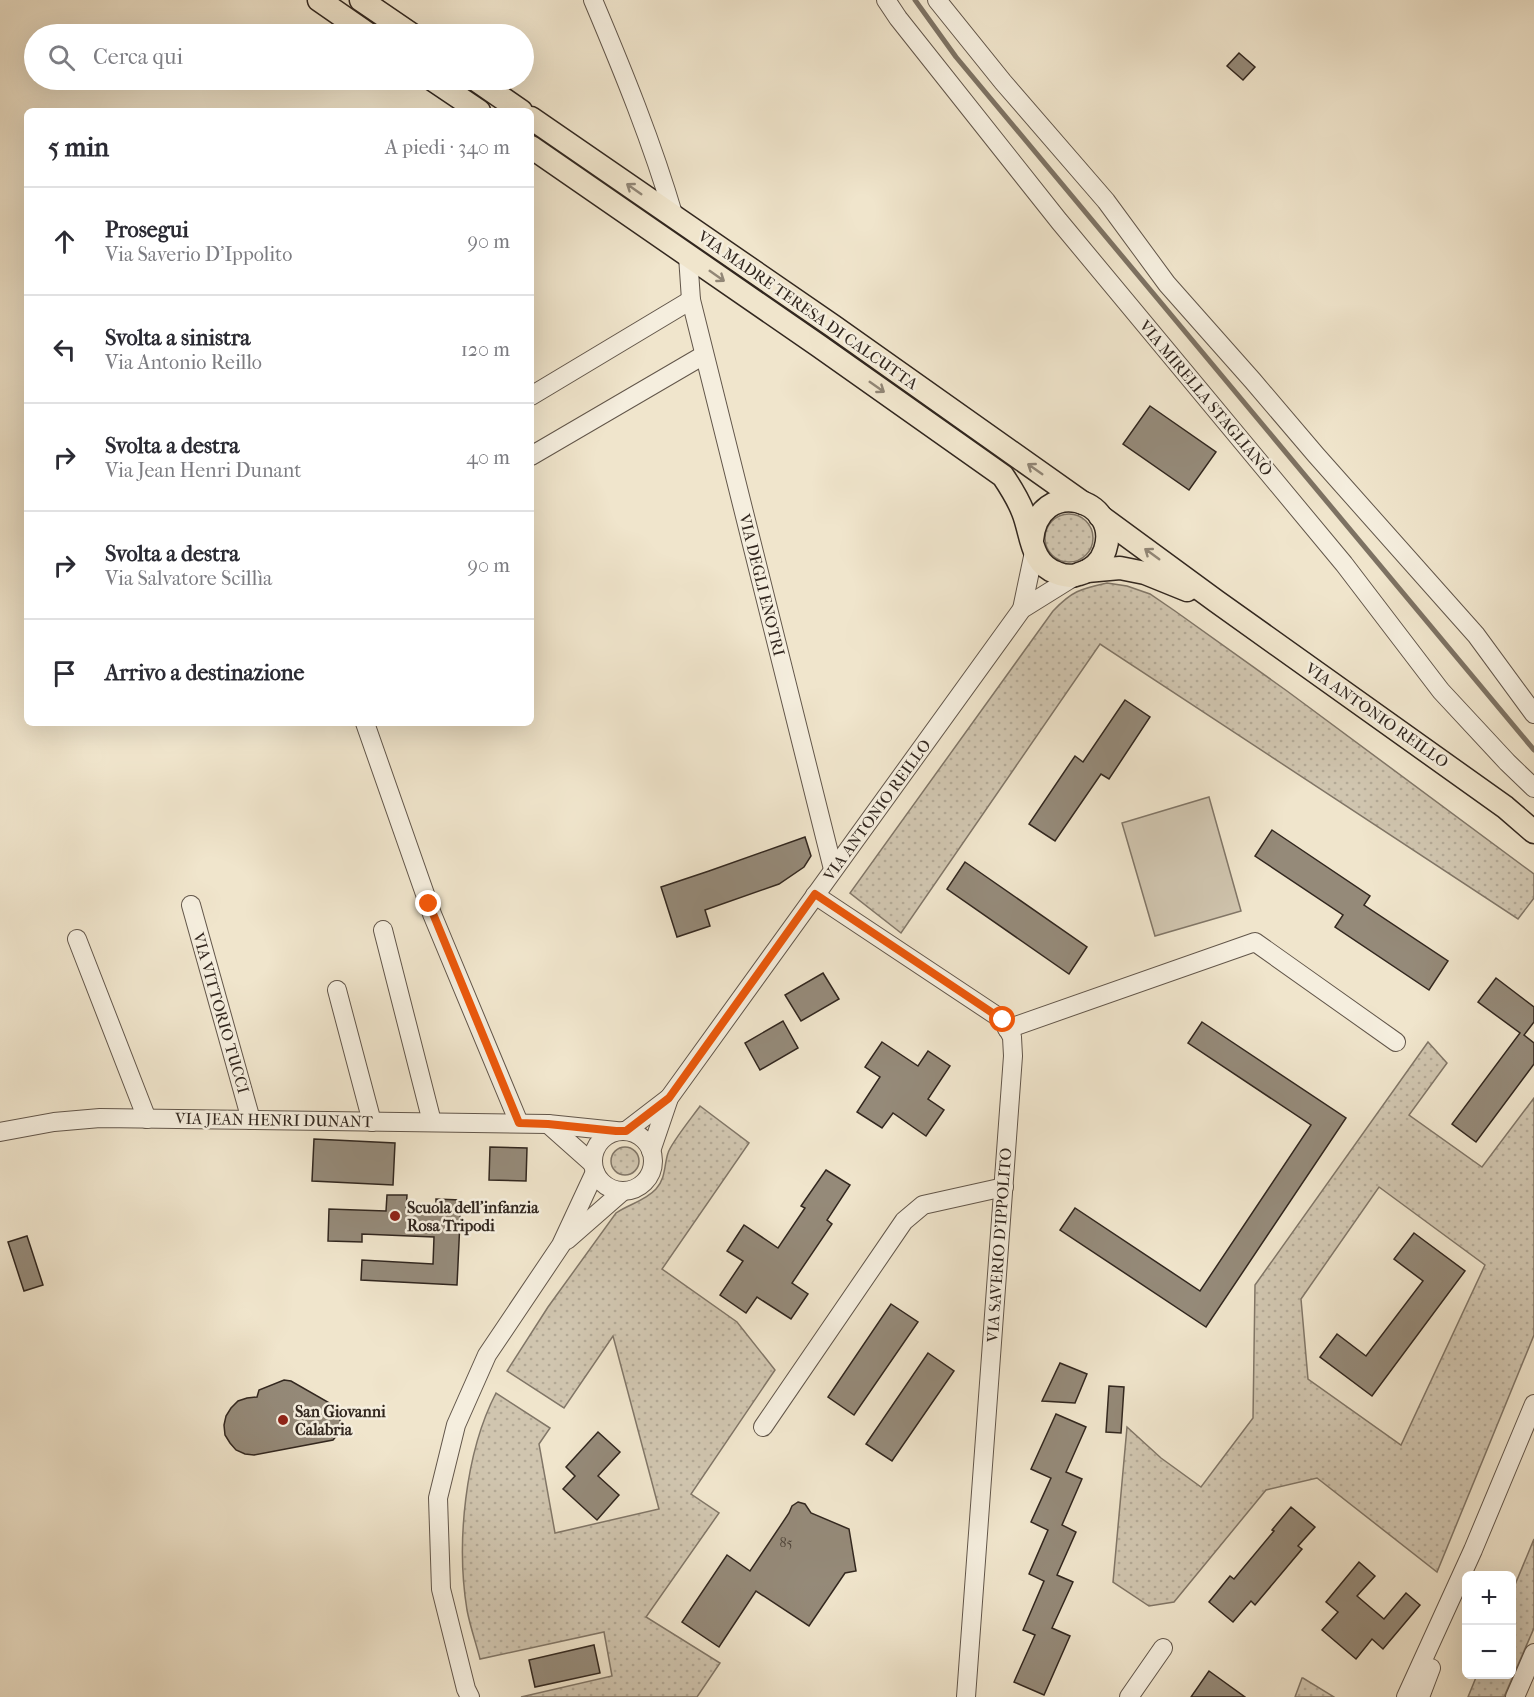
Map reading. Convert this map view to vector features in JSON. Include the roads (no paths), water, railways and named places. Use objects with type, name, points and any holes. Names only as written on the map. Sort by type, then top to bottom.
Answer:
[{"type":"main road","points":[[319,0],[354,24]]},
{"type":"main road","points":[[361,0],[396,24]]},
{"type":"main road","points":[[448,90],[474,108]]},
{"type":"main road","points":[[491,90],[517,108]]},
{"type":"main road","name":"VIA MADRE TERESA DI CALCUTTA","points":[[534,120],[1092,509]]},
{"type":"main road","name":"VIA MADRE TERESA DI CALCUTTA","points":[[534,149],[1003,476],[1016,495],[1033,546]]},
{"type":"main road","points":[[1071,500],[1092,509],[1106,527],[1107,540],[1104,553],[1097,563],[1081,574],[1062,576],[1050,571],[1041,563],[1033,546],[1033,527],[1038,516],[1047,507],[1071,500]]},
{"type":"main road","name":"VIA ANTONIO REILLO","points":[[1092,509],[1216,601],[1505,807],[1534,832]]},
{"type":"main road","name":"VIA ANTONIO REILLO","points":[[1081,574],[1120,568],[1145,573],[1216,601]]},
{"type":"street","points":[[593,0],[635,99],[674,217]]},
{"type":"street","name":"VIA MIRELLA STAGLIANÒ","points":[[886,0],[1059,222],[1344,564],[1441,691],[1534,788]]},
{"type":"street","points":[[937,0],[1003,82],[1106,201],[1167,284],[1476,635],[1534,714]]},
{"type":"street","name":"VIA DEGLI ENOTRI","points":[[688,256],[691,300],[704,355],[833,869]]},
{"type":"street","points":[[534,394],[691,300]]},
{"type":"street","points":[[534,454],[704,355]]},
{"type":"street","name":"VIA ANTONIO REILLO","points":[[1022,609],[1033,546]]},
{"type":"street","name":"VIA ANTONIO REILLO","points":[[651,1151],[669,1098],[1022,609],[1081,574]]},
{"type":"street","points":[[366,726],[432,914],[519,1123]]},
{"type":"street","points":[[815,894],[1003,1020],[1007,1029],[1255,942],[1396,1042]]},
{"type":"street","name":"VIA VITTORIO TUCCI","points":[[191,905],[251,1120]]},
{"type":"street","points":[[383,930],[432,1122]]},
{"type":"street","points":[[77,939],[147,1119]]},
{"type":"street","points":[[338,990],[372,1122]]},
{"type":"street","name":"VIA SAVERIO D'IPPOLITO","points":[[966,1697],[1013,1056],[1012,1037],[1007,1029]]},
{"type":"street","name":"VIA ANTONIO REILLO","points":[[621,1131],[669,1098]]},
{"type":"street","name":"VIA JEAN HENRI DUNANT","points":[[0,1132],[54,1122],[100,1118],[519,1123],[621,1131]]},
{"type":"street","points":[[548,1124],[594,1168]]},
{"type":"street","points":[[621,1131],[634,1133],[648,1143],[651,1151],[652,1170],[641,1185],[623,1191],[614,1190],[599,1180],[594,1168],[594,1153],[598,1143],[606,1136],[621,1131]]},
{"type":"street","points":[[470,1697],[441,1589],[438,1498],[456,1425],[481,1367],[561,1245],[594,1168]]},
{"type":"street","points":[[762,1427],[904,1221],[923,1204],[1004,1187]]},
{"type":"street","points":[[561,1245],[623,1191]]},
{"type":"street","points":[[1406,1697],[1473,1550],[1534,1404]]},
{"type":"street","points":[[1420,1697],[1473,1550]]},
{"type":"street","points":[[1129,1697],[1163,1647]]},
{"type":"street","points":[[1515,1697],[1534,1653]]},
{"type":"waterway","points":[[915,0],[956,57],[1534,750]]},
{"type":"place","name":"Scuola dell'infanzia Rosa Tripodi","points":[[395,1216]]},
{"type":"place","name":"San Giovanni Calabria","points":[[283,1420]]}]
